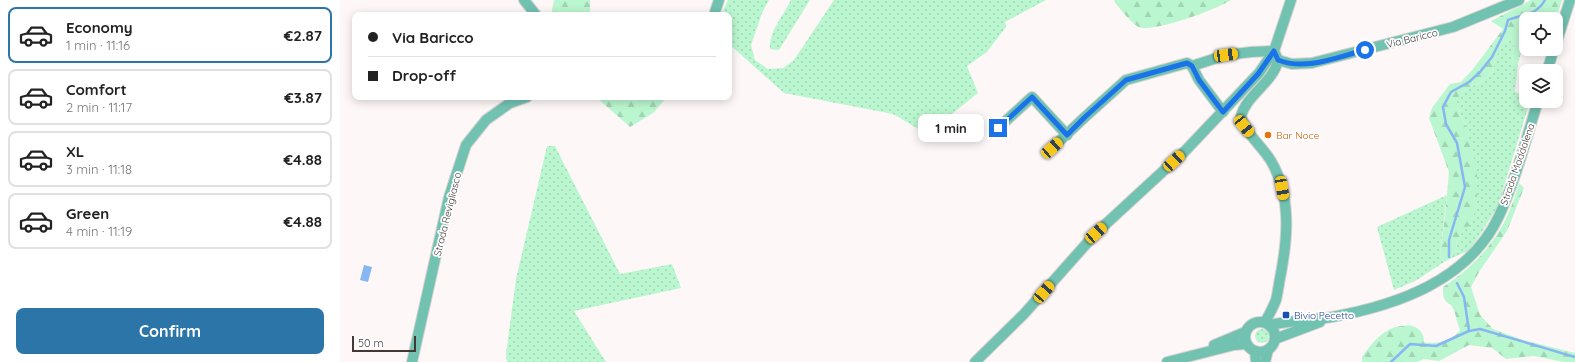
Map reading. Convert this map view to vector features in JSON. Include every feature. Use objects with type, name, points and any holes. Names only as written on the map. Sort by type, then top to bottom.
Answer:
[{"type":"street","points":[[524,0],[534,12]]},
{"type":"street","points":[[715,12],[719,0]]},
{"type":"street","points":[[1267,323],[1276,301],[1284,256],[1286,237],[1285,203],[1279,176],[1272,162],[1244,126],[1241,116],[1247,103],[1265,83],[1275,68],[1276,55],[1291,0]]},
{"type":"street","name":"Via Baricco","points":[[1052,148],[1126,80],[1187,63],[1192,66],[1226,55],[1251,52],[1276,55],[1292,64],[1312,63],[1453,27],[1519,0]]},
{"type":"street","points":[[1563,22],[1570,0]]},
{"type":"street","points":[[975,362],[1024,314],[1096,233],[1185,151],[1276,55]]},
{"type":"street","points":[[1192,66],[1199,80],[1223,112]]},
{"type":"street","points":[[998,128],[1032,97],[1067,135]]},
{"type":"street","name":"Strada Revigliasco","points":[[412,362],[449,197],[466,145],[486,120],[510,103],[518,100]]},
{"type":"street","name":"Strada Maddalena","points":[[1275,339],[1332,317],[1400,299],[1429,287],[1456,270],[1478,251],[1499,217],[1511,187],[1536,108]]},
{"type":"street","name":"Strada Maddalena","points":[[1267,323],[1332,317]]},
{"type":"street","points":[[1265,362],[1268,350],[1275,339],[1273,328],[1267,323],[1260,321],[1248,327],[1245,332],[1247,344],[1255,351],[1262,352],[1268,350]]},
{"type":"street","points":[[1172,361],[1245,332]]},
{"type":"street","points":[[1172,361],[1234,345],[1247,344]]},
{"type":"street","points":[[1255,351],[1256,362]]},
{"type":"green space","points":[[554,0],[590,0],[590,12],[552,12]]},
{"type":"green space","points":[[728,0],[769,0],[762,13],[751,45],[755,60],[768,69],[783,68],[794,60],[834,0],[1046,0],[1005,22],[1006,27],[987,52],[967,66],[978,93],[927,134],[893,114],[784,93],[732,47],[732,12],[722,12]]},
{"type":"green space","points":[[791,0],[810,0],[779,50],[770,49],[770,42],[774,30]]},
{"type":"green space","points":[[1114,0],[1231,0],[1213,9],[1185,19],[1157,27],[1146,28],[1136,26]]},
{"type":"green space","points":[[1531,0],[1562,0],[1558,12],[1519,12],[1520,56],[1518,64],[1512,62],[1514,43],[1511,38],[1502,45],[1495,60],[1493,72],[1480,83],[1467,88],[1457,99],[1457,105],[1468,132],[1477,173],[1477,201],[1471,224],[1462,232],[1457,243],[1454,257],[1444,262],[1440,253],[1449,172],[1429,118],[1432,108],[1450,84],[1461,82],[1473,69],[1503,29],[1491,21]]},
{"type":"green space","points":[[1511,38],[1514,43],[1512,62],[1518,64],[1515,92],[1519,93],[1519,108],[1528,108],[1498,206],[1468,251],[1454,257],[1457,243],[1462,232],[1471,223],[1477,201],[1468,132],[1457,105],[1457,99],[1467,88],[1480,83],[1493,72],[1495,60],[1502,45]]},
{"type":"green space","points":[[599,100],[664,100],[653,113],[630,127]]},
{"type":"green space","points":[[547,146],[555,146],[620,274],[672,264],[681,288],[574,311],[606,362],[507,362],[506,354],[516,279]]},
{"type":"green space","points":[[1519,183],[1524,188],[1507,231],[1479,272],[1471,287],[1480,315],[1493,329],[1523,340],[1575,353],[1575,362],[1564,362],[1534,356],[1506,359],[1492,348],[1469,345],[1439,361],[1424,359],[1417,362],[1362,362],[1362,357],[1374,341],[1390,329],[1396,327],[1408,325],[1415,327],[1422,333],[1424,342],[1429,343],[1444,341],[1454,337],[1457,334],[1460,330],[1453,308],[1444,298],[1443,287],[1473,264],[1490,245],[1504,223]]},
{"type":"green space","points":[[1447,195],[1440,253],[1444,262],[1417,280],[1394,290],[1377,227]]},
{"type":"green space","points":[[1259,329],[1265,329],[1269,333],[1269,339],[1265,343],[1259,343],[1255,339],[1255,333]]},
{"type":"water","points":[[364,265],[372,267],[368,282],[360,280]]},
{"type":"waterway","points":[[1449,257],[1449,240],[1465,187],[1457,143],[1446,124],[1443,107],[1451,92],[1469,82],[1480,72],[1492,57],[1505,31],[1508,20],[1533,12],[1538,9],[1545,0]]},
{"type":"waterway","points":[[1457,283],[1464,297],[1469,331]]},
{"type":"waterway","points":[[1391,362],[1410,344],[1436,346],[1469,331],[1480,329],[1575,357]]},
{"type":"place","name":"Bar Noce","points":[[1268,135]]},
{"type":"place","name":"Bivio Pecetto","points":[[1286,315]]},
{"type":"route","points":[[998,128],[1032,97],[1067,135],[1126,80],[1187,63],[1192,66],[1199,80],[1223,112],[1258,74],[1274,51],[1278,60],[1292,64],[1301,64],[1312,63],[1365,50]]}]
